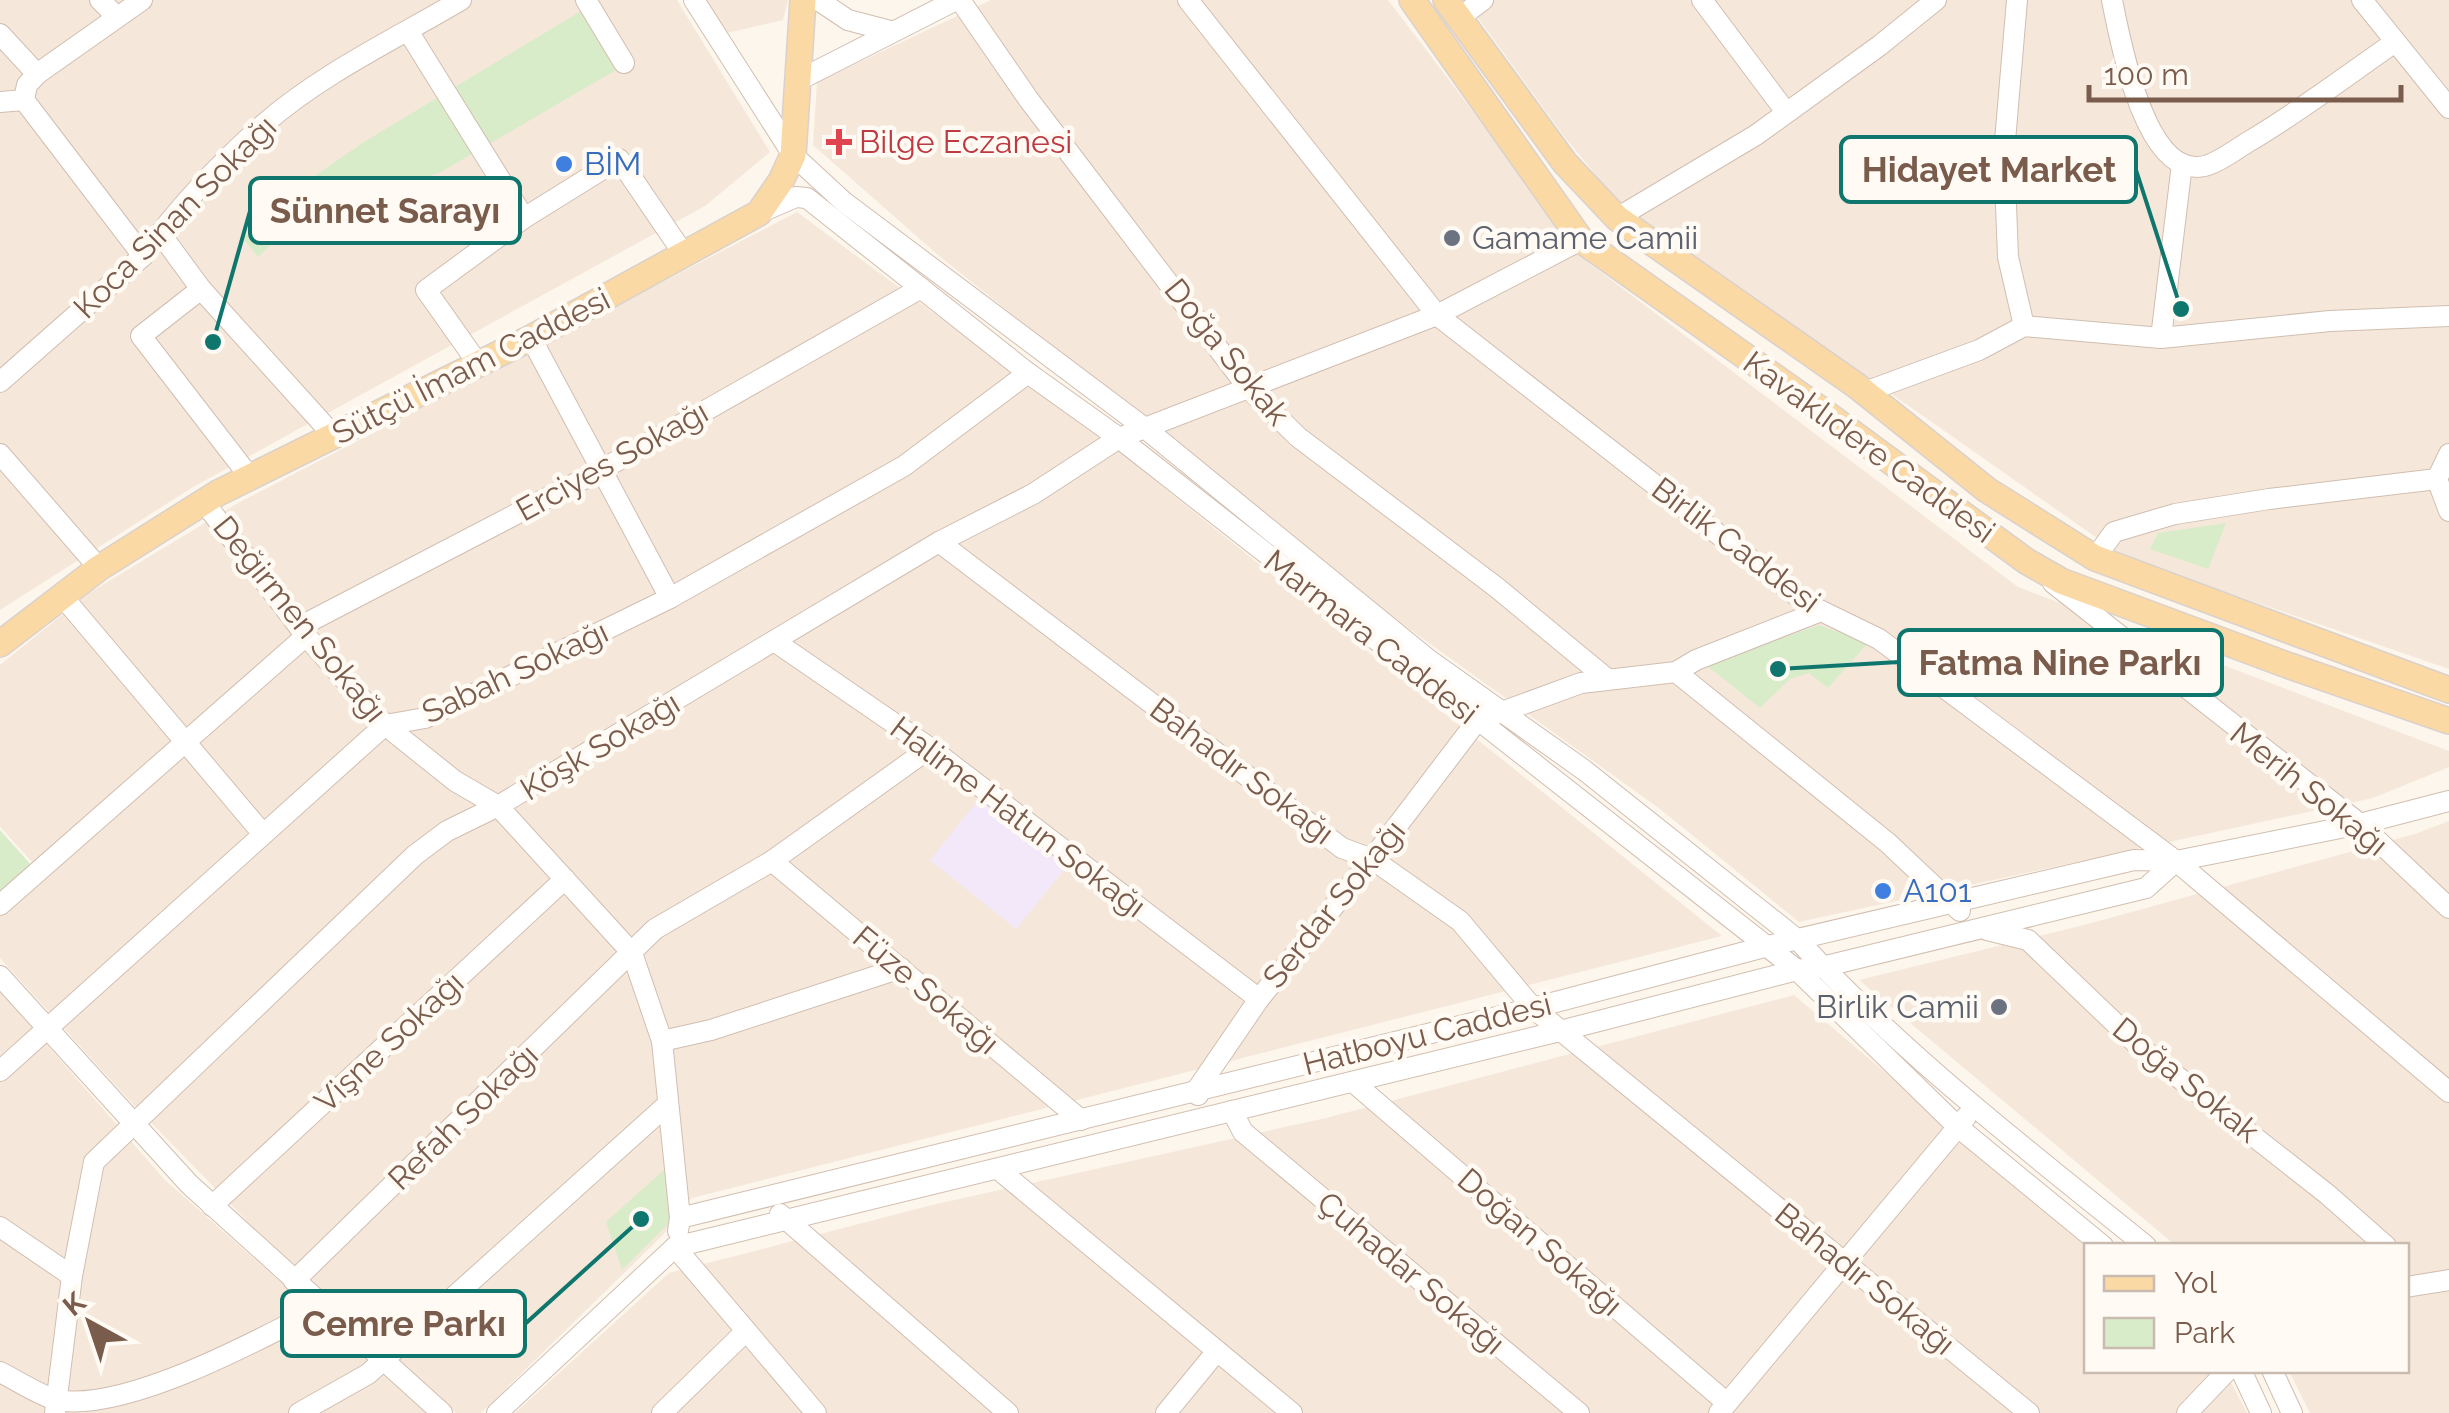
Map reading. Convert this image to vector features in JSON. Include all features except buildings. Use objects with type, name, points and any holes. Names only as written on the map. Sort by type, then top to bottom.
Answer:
[{"type":"main road","name":"Sütçü İmam Caddesi","points":[[0,644],[98,568],[249,476],[479,365],[759,213],[793,155],[803,0]]},
{"type":"main road","name":"Kavaklıdere Caddesi","points":[[1412,0],[1581,240],[1817,407],[2026,562],[2060,581],[2449,721]]},
{"type":"main road","name":"Kavaklıdere Caddesi","points":[[1453,9],[1565,162],[1617,218],[1865,392],[1987,490],[2095,558],[2449,690]]},
{"type":"main road","points":[[1581,240],[1617,218]]},
{"type":"main road","points":[[2026,562],[2046,527]]},
{"type":"main road","points":[[2086,590],[2095,558]]},
{"type":"street","points":[[100,0],[117,17]]},
{"type":"street","points":[[142,0],[37,74],[27,85],[24,100],[144,256]]},
{"type":"street","name":"Koca Sinan Sokağı","points":[[0,382],[144,256],[160,233],[264,124],[312,88],[460,0]]},
{"type":"street","points":[[586,0],[624,63]]},
{"type":"street","name":"Marmara Caddesi","points":[[694,0],[793,155],[844,202],[1146,429],[1429,660],[1584,770],[1798,940],[1822,967],[1974,1107],[2142,1243]]},
{"type":"street","points":[[818,0],[848,20],[890,31]]},
{"type":"street","points":[[799,80],[958,0]]},
{"type":"street","name":"Doğa Sokak","points":[[958,0],[1028,100],[1248,389],[1298,438],[1496,587],[1606,678]]},
{"type":"street","name":"Birlik Caddesi","points":[[1188,0],[1437,315],[1809,605],[1879,640],[2176,861],[2449,1092]]},
{"type":"street","points":[[1453,9],[1483,0]]},
{"type":"street","points":[[1702,0],[1786,112]]},
{"type":"street","points":[[1617,218],[1756,134],[1936,0]]},
{"type":"street","points":[[2017,0],[2004,153],[2008,257],[2024,326]]},
{"type":"street","points":[[2112,0],[2123,55],[2142,108],[2162,148],[2182,164],[2208,165],[2272,128],[2395,42]]},
{"type":"street","points":[[2362,0],[2449,108]]},
{"type":"street","points":[[408,31],[524,218]]},
{"type":"street","points":[[0,34],[37,74]]},
{"type":"street","points":[[0,102],[24,100]]},
{"type":"street","points":[[479,365],[426,290],[524,218],[619,159],[685,256]]},
{"type":"street","points":[[2161,338],[2182,164]]},
{"type":"street","name":"Marmara Caddesi","points":[[759,213],[777,202],[807,198],[1768,946],[1958,1127],[2099,1243]]},
{"type":"street","points":[[160,233],[201,289],[333,435]]},
{"type":"street","name":"Köşk Sokağı","points":[[56,1407],[72,1276],[94,1162],[415,855],[447,831],[498,806],[940,542],[1033,494],[1119,438],[1437,315],[1581,240]]},
{"type":"street","name":"Erciyes Sokağı","points":[[0,905],[186,743],[302,632],[601,470],[922,288]]},
{"type":"street","points":[[201,289],[141,336],[249,476]]},
{"type":"street","points":[[1865,392],[1980,350],[2024,326],[2161,338],[2330,321],[2449,316]]},
{"type":"street","points":[[531,338],[670,598]]},
{"type":"street","name":"Sabah Sokağı","points":[[0,1071],[385,725],[425,718],[670,598],[904,466],[1028,373]]},
{"type":"street","points":[[0,454],[98,568]]},
{"type":"street","points":[[2449,454],[2437,479],[2449,511]]},
{"type":"street","points":[[2095,558],[2114,532],[2175,514],[2437,479]]},
{"type":"street","name":"Değirmen Sokağı","points":[[204,502],[302,632],[385,725],[455,782],[498,806],[632,952],[662,1041],[680,1218],[675,1248]]},
{"type":"street","name":"Bahadır Sokağı","points":[[940,542],[1342,848],[1372,860],[1460,921],[1534,1008],[2029,1413]]},
{"type":"street","name":"Merih Sokağı","points":[[2026,562],[2360,824],[2449,908]]},
{"type":"street","points":[[62,597],[263,834]]},
{"type":"street","points":[[1477,721],[1555,690],[1606,678],[1676,672],[1696,660],[1821,611]]},
{"type":"street","name":"Halime Hatun Sokağı","points":[[774,642],[930,748],[1258,998]]},
{"type":"street","points":[[1676,672],[1888,843],[1981,928]]},
{"type":"street","name":"Serdar Sokağı","points":[[1196,1091],[1258,998],[1372,860],[1477,721]]},
{"type":"street","name":"Refah Sokağı","points":[[294,1281],[655,929],[772,861],[930,748]]},
{"type":"street","name":"Hatboyu Caddesi","points":[[680,1218],[1534,1008],[1768,946],[2134,860],[2176,861],[2360,824],[2449,801]]},
{"type":"street","name":"Füze Sokağı","points":[[772,861],[1080,1120]]},
{"type":"street","name":"Hatboyu Caddesi","points":[[675,1248],[1797,970],[2146,888],[2176,861]]},
{"type":"street","name":"Vişne Sokağı","points":[[212,1206],[565,879]]},
{"type":"street","name":"Doğa Sokak","points":[[1981,928],[2028,940],[2141,1048],[2327,1194],[2383,1243]]},
{"type":"street","points":[[662,1041],[711,1030],[900,968]]},
{"type":"street","points":[[0,976],[212,1206],[442,1413]]},
{"type":"street","name":"Doğan Sokağı","points":[[1354,1082],[1723,1408]]},
{"type":"street","points":[[1196,1091],[1206,1118]]},
{"type":"street","points":[[299,1413],[368,1374],[668,1104]]},
{"type":"street","points":[[1723,1408],[1974,1107]]},
{"type":"street","name":"Çuhadar Sokağı","points":[[1232,1112],[1243,1132],[1578,1413]]},
{"type":"street","points":[[998,1168],[1292,1413]]},
{"type":"street","points":[[765,1197],[785,1220],[1008,1413]]},
{"type":"street","points":[[0,1227],[72,1276]]},
{"type":"street","points":[[498,1413],[675,1248],[816,1413]]},
{"type":"street","points":[[2415,1285],[2449,1280]]},
{"type":"street","points":[[0,1372],[56,1407],[98,1400],[158,1387],[218,1361],[322,1306]]},
{"type":"street","points":[[662,1413],[746,1331]]},
{"type":"street","points":[[1166,1413],[1217,1351]]},
{"type":"street","points":[[2187,1413],[2225,1373]]},
{"type":"street","points":[[2243,1373],[2261,1413]]},
{"type":"street","points":[[2273,1373],[2292,1413]]},
{"type":"shaded area","points":[[0,0],[677,0],[770,152],[705,206],[193,487],[0,610]]},
{"type":"shaded area","points":[[705,0],[788,0],[783,20],[727,33]]},
{"type":"shaded area","points":[[991,0],[1388,0],[1589,263],[2018,587],[2449,751],[2449,767],[2373,798],[1799,922],[1660,809],[1369,600],[938,255],[813,145],[817,82]]},
{"type":"shaded area","points":[[1465,0],[2449,0],[2449,669],[2124,557],[1618,202],[1563,135]]},
{"type":"shaded area","points":[[797,212],[1092,430],[1722,936],[692,1198],[663,1235],[481,1413],[456,1413],[283,1258],[129,1100],[0,958],[0,895],[34,864],[0,827],[0,665],[89,593],[238,503]]},
{"type":"shaded area","points":[[983,794],[1069,864],[1016,929],[930,860]]},
{"type":"shaded area","points":[[2449,821],[2449,1413],[2310,1413],[2290,1373],[2409,1373],[2409,1243],[2173,1243],[1859,980],[2084,925],[2415,834]]},
{"type":"shaded area","points":[[0,991],[165,1180],[429,1413],[0,1413]]},
{"type":"shaded area","points":[[1794,995],[2087,1243],[2084,1373],[2226,1373],[2247,1413],[515,1413],[669,1273],[932,1205],[1326,1118]]},
{"type":"green space","points":[[586,8],[623,66],[441,172],[281,235],[258,257],[243,238],[316,175],[364,142]]},
{"type":"green space","points":[[2226,523],[2208,569],[2150,549],[2158,533]]},
{"type":"green space","points":[[1819,625],[1868,643],[1828,688],[1809,673],[1790,679],[1760,708],[1706,665]]},
{"type":"green space","points":[[0,830],[32,866],[0,895]]},
{"type":"green space","points":[[666,1168],[676,1216],[622,1270],[606,1222]]},
{"type":"place","name":"Bilge Eczanesi","points":[[839,142]]},
{"type":"place","name":"BİM","points":[[564,164]]},
{"type":"place","name":"Gamame Camii","points":[[1452,238]]},
{"type":"place","name":"Hidayet Market","points":[[2181,309]]},
{"type":"place","name":"Sünnet Sarayı","points":[[213,342]]},
{"type":"place","name":"Fatma Nine Parkı","points":[[1778,669]]},
{"type":"place","name":"A101","points":[[1883,891]]},
{"type":"place","name":"Birlik Camii","points":[[1999,1007]]},
{"type":"place","name":"Cemre Parkı","points":[[641,1219]]}]
